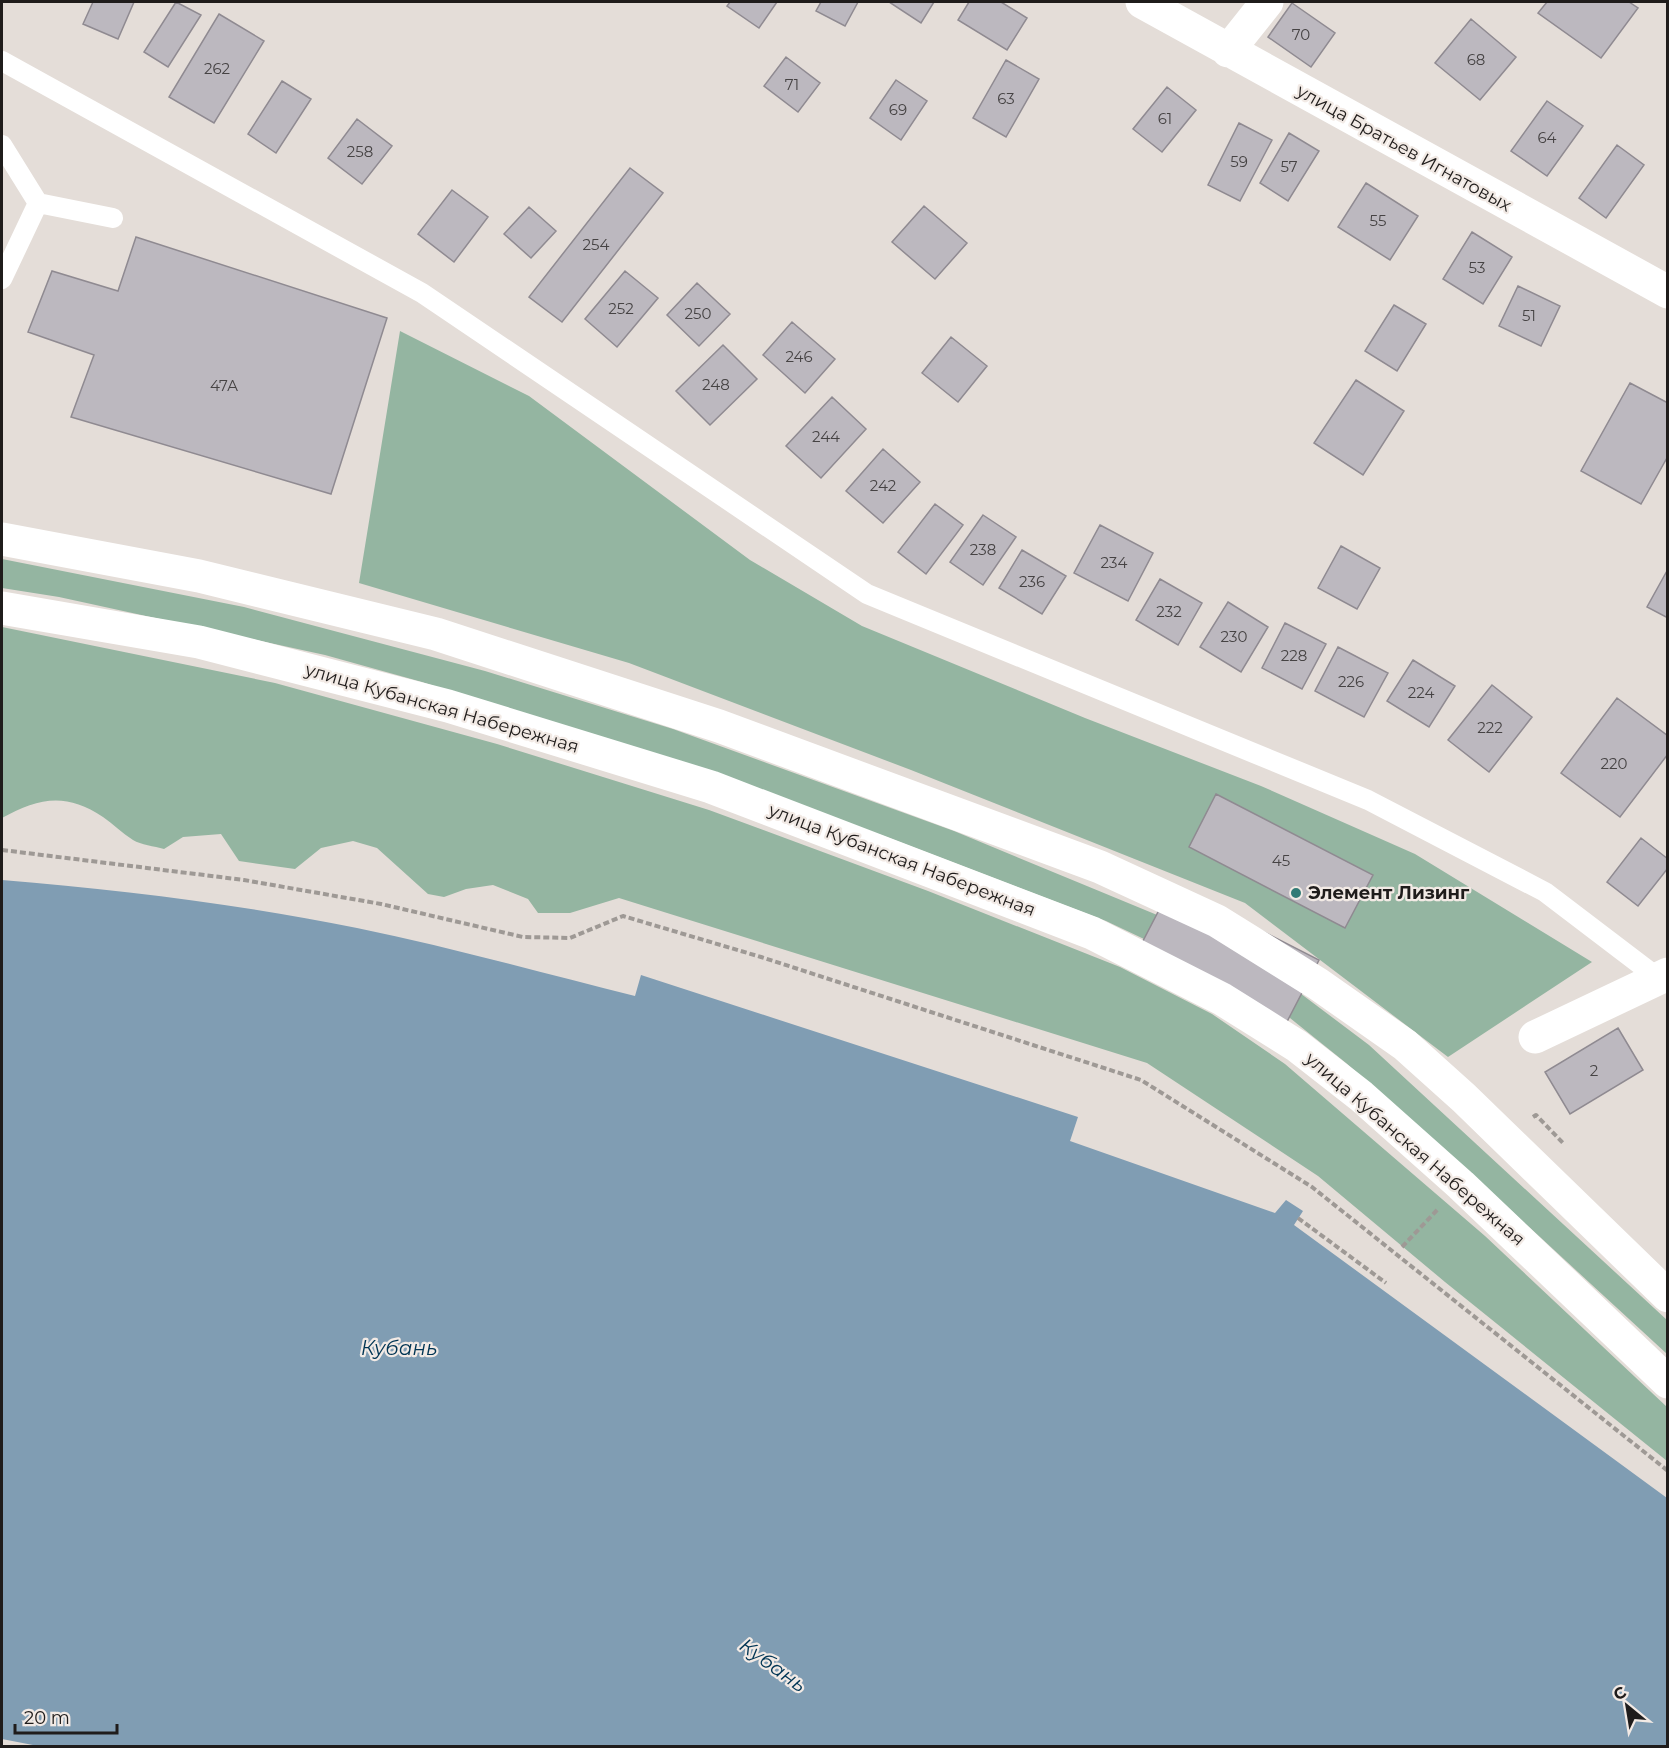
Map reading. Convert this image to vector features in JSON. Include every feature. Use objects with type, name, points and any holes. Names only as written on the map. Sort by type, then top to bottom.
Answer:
[{"type":"main road","name":"улица Братьев Игнатовых","points":[[1142,2],[1668,292]]},
{"type":"main road","points":[[1228,51],[1268,2]]},
{"type":"main road","points":[[2,539],[199,576],[436,634],[719,726],[1100,867],[1217,921],[1318,984],[1405,1045],[1464,1098],[1668,1296]]},
{"type":"main road","name":"улица Кубанская Набережная","points":[[2,608],[199,642],[448,706],[711,787],[1092,933],[1222,999],[1297,1046],[1360,1096],[1461,1185],[1668,1382]]},
{"type":"main road","points":[[1535,1037],[1663,976]]},
{"type":"lane","points":[[2,61],[422,293],[867,594],[1368,800],[1545,891],[1663,976]]},
{"type":"lane","points":[[2,145],[38,202],[113,218]]},
{"type":"lane","points":[[2,279],[38,202]]},
{"type":"path","points":[[2,850],[244,880],[381,904],[523,937],[570,938],[623,916],[761,957],[1142,1080],[1312,1187],[1668,1471]]},
{"type":"path","points":[[1298,1218],[1386,1282]]},
{"type":"green space","points":[[400,331],[529,396],[750,560],[862,626],[1085,718],[1261,786],[1415,854],[1592,962],[1448,1057],[1245,903],[911,770],[629,663],[359,583]]},
{"type":"green space","points":[[2,559],[244,607],[485,671],[673,729],[954,831],[1179,924],[1268,969],[1369,1045],[1667,1320],[1667,1354],[1453,1157],[1346,1063],[1280,1010],[1201,966],[1106,921],[884,836],[422,682],[325,655],[59,597],[2,588]]},
{"type":"green space","points":[[2,627],[275,683],[497,744],[709,810],[928,891],[1120,967],[1212,1014],[1285,1064],[1485,1236],[1667,1407],[1667,1461],[1318,1176],[1147,1063],[619,898],[570,913],[538,913],[528,899],[493,885],[466,889],[444,897],[428,894],[377,848],[353,841],[321,848],[295,869],[239,861],[221,834],[183,837],[164,849],[144,844],[133,840],[90,809],[64,801],[40,802],[2,818]]},
{"type":"water","name":"Кубань","points":[[2,880],[180,899],[313,919],[427,943],[635,996],[641,975],[1078,1117],[1070,1141],[1275,1213],[1286,1200],[1303,1211],[1294,1225],[1667,1498],[1667,1746],[38,1746],[2,1739]]},
{"type":"building","points":[[93,2],[134,2],[118,39],[83,24]]},
{"type":"building","points":[[176,2],[201,15],[168,67],[144,52]]},
{"type":"building","points":[[730,2],[777,2],[759,28],[727,6]]},
{"type":"building","points":[[821,2],[858,2],[845,26],[816,11]]},
{"type":"building","points":[[889,2],[934,2],[921,23]]},
{"type":"building","points":[[969,2],[1001,2],[1027,18],[1007,50],[958,20]]},
{"type":"building","points":[[1547,2],[1629,2],[1638,8],[1601,58],[1538,13]]},
{"type":"building","points":[[1292,3],[1335,33],[1311,67],[1268,37]]},
{"type":"building","points":[[219,14],[264,41],[214,123],[169,97]]},
{"type":"building","points":[[1471,19],[1516,57],[1480,100],[1435,63]]},
{"type":"building","points":[[786,57],[820,83],[798,112],[764,86]]},
{"type":"building","points":[[1006,60],[1039,79],[1006,137],[973,118]]},
{"type":"building","points":[[896,80],[927,101],[901,140],[870,118]]},
{"type":"building","points":[[282,81],[311,99],[276,153],[248,134]]},
{"type":"building","points":[[1167,87],[1196,110],[1162,152],[1133,129]]},
{"type":"building","points":[[1547,101],[1583,126],[1547,176],[1511,151]]},
{"type":"building","points":[[357,119],[392,146],[362,184],[328,158]]},
{"type":"building","points":[[1239,123],[1272,140],[1240,201],[1208,185]]},
{"type":"building","points":[[1289,133],[1319,151],[1288,201],[1260,183]]},
{"type":"building","points":[[1617,145],[1644,165],[1606,218],[1579,198]]},
{"type":"building","points":[[630,168],[663,193],[562,322],[529,297]]},
{"type":"building","points":[[1366,183],[1418,216],[1390,260],[1338,227]]},
{"type":"building","points":[[452,190],[488,217],[454,262],[418,234]]},
{"type":"building","points":[[924,206],[967,243],[935,279],[892,242]]},
{"type":"building","points":[[529,207],[556,231],[531,258],[504,234]]},
{"type":"building","points":[[1472,232],[1512,257],[1483,304],[1443,279]]},
{"type":"building","points":[[136,237],[387,318],[331,494],[71,417],[94,355],[28,332],[52,271],[118,291]]},
{"type":"building","points":[[625,271],[658,298],[617,347],[585,319]]},
{"type":"building","points":[[697,283],[730,314],[699,346],[667,315]]},
{"type":"building","points":[[1518,286],[1560,306],[1541,346],[1499,326]]},
{"type":"building","points":[[1394,305],[1426,324],[1397,371],[1365,351]]},
{"type":"building","points":[[792,322],[835,359],[805,393],[763,355]]},
{"type":"building","points":[[951,337],[987,366],[958,402],[922,373]]},
{"type":"building","points":[[723,345],[757,379],[710,425],[676,391]]},
{"type":"building","points":[[1356,380],[1404,411],[1363,475],[1314,443]]},
{"type":"building","points":[[1630,383],[1668,403],[1668,456],[1641,504],[1581,471]]},
{"type":"building","points":[[832,397],[866,429],[821,478],[786,446]]},
{"type":"building","points":[[883,449],[920,482],[883,523],[846,491]]},
{"type":"building","points":[[935,504],[963,525],[926,574],[898,552]]},
{"type":"building","points":[[983,515],[1016,537],[983,585],[950,562]]},
{"type":"building","points":[[1100,525],[1153,553],[1128,601],[1074,573]]},
{"type":"building","points":[[1341,546],[1380,568],[1357,609],[1318,588]]},
{"type":"building","points":[[1022,550],[1066,576],[1042,614],[999,588]]},
{"type":"building","points":[[1668,569],[1668,618],[1647,607]]},
{"type":"building","points":[[1160,579],[1202,603],[1178,645],[1136,620]]},
{"type":"building","points":[[1228,602],[1268,627],[1241,672],[1200,647]]},
{"type":"building","points":[[1285,623],[1326,644],[1302,689],[1262,668]]},
{"type":"building","points":[[1338,647],[1388,673],[1364,717],[1315,691]]},
{"type":"building","points":[[1413,660],[1455,686],[1429,727],[1387,701]]},
{"type":"building","points":[[1492,685],[1532,717],[1489,772],[1448,740]]},
{"type":"building","points":[[1617,698],[1668,736],[1668,754],[1620,817],[1561,773]]},
{"type":"building","points":[[1216,794],[1373,875],[1345,928],[1189,847]]},
{"type":"building","points":[[1641,838],[1668,859],[1668,868],[1638,906],[1607,882]]},
{"type":"building","points":[[1172,885],[1319,960],[1277,1041],[1130,966]]},
{"type":"building","points":[[1618,1028],[1643,1070],[1570,1114],[1545,1072]]},
{"type":"place","name":"Элемент Лизинг","points":[[1296,893]]}]
